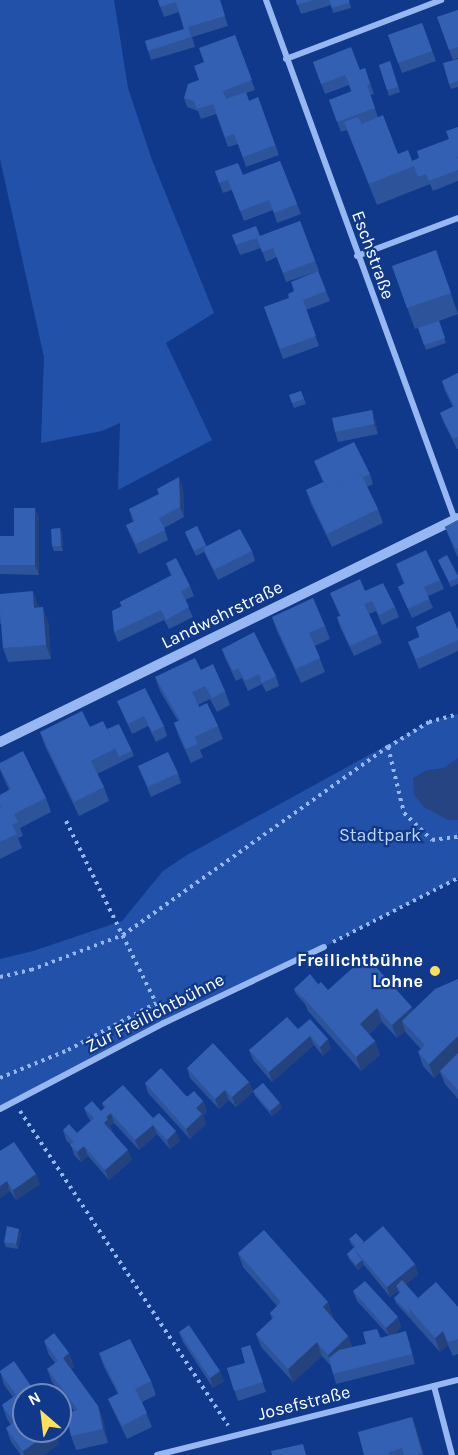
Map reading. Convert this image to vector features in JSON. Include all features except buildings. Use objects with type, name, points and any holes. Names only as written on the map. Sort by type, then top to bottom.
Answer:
[{"type":"street","name":"Eschstraße","points":[[266,0],[357,256],[457,519]]},
{"type":"street","points":[[286,59],[441,0]]},
{"type":"street","points":[[357,256],[458,218]]},
{"type":"street","name":"Landwehrstraße","points":[[0,742],[457,519]]},
{"type":"street","name":"Zur Freilichtbühne","points":[[0,1108],[164,1023],[324,947]]},
{"type":"street","name":"Josefstraße","points":[[157,1455],[458,1380]]},
{"type":"street","points":[[434,1386],[452,1455]]},
{"type":"path","points":[[0,977],[31,970],[123,935],[388,747],[429,722],[458,714]]},
{"type":"path","points":[[388,747],[404,813],[432,840],[458,837]]},
{"type":"path","points":[[66,821],[164,1023]]},
{"type":"path","points":[[324,947],[458,878]]},
{"type":"path","points":[[0,1078],[68,1050],[156,1003]]},
{"type":"path","points":[[14,1101],[235,1436]]},
{"type":"green space","points":[[0,0],[114,0],[128,88],[152,160],[214,313],[166,343],[212,440],[118,490],[120,423],[102,431],[41,443],[44,357],[0,159]]},
{"type":"green space","name":"Stadtpark","points":[[458,714],[458,878],[324,947],[164,1023],[0,1108],[0,959],[33,951],[122,921],[163,871],[187,855],[429,722]]},
{"type":"shaded area","points":[[458,758],[458,820],[448,820],[424,807],[414,795],[413,778],[427,770],[443,768]]},
{"type":"place","name":"Freilichtbühne Lohne","points":[[435,971]]}]
